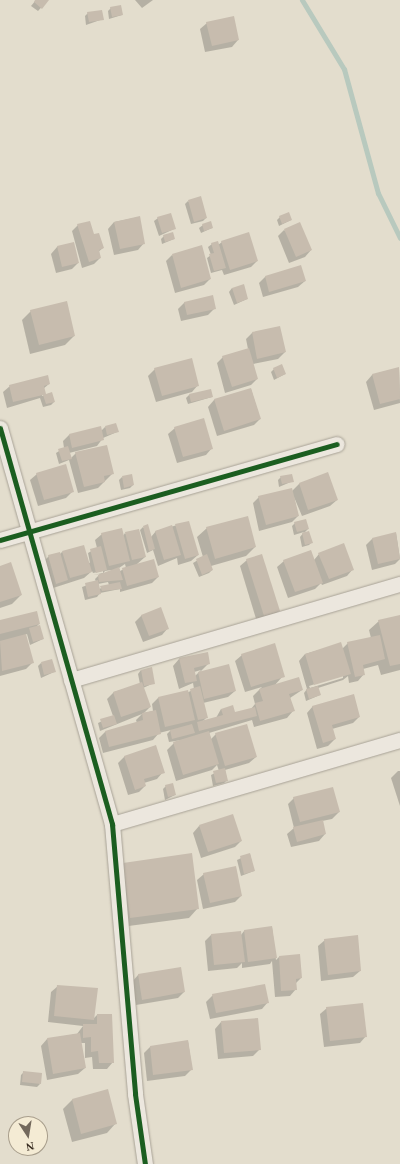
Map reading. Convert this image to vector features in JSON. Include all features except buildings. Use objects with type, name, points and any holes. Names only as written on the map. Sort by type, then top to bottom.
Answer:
[{"type":"street","points":[[0,428],[112,824],[135,1094],[145,1164]]},
{"type":"street","points":[[0,540],[337,444]]},
{"type":"street","points":[[71,680],[400,584]]},
{"type":"street","points":[[112,824],[400,740]]},
{"type":"waterway","points":[[302,0],[344,69],[378,193],[400,238]]},
{"type":"cycle path","points":[[0,428],[112,824],[135,1094],[145,1164]]},
{"type":"cycle path","points":[[0,540],[337,444]]}]
